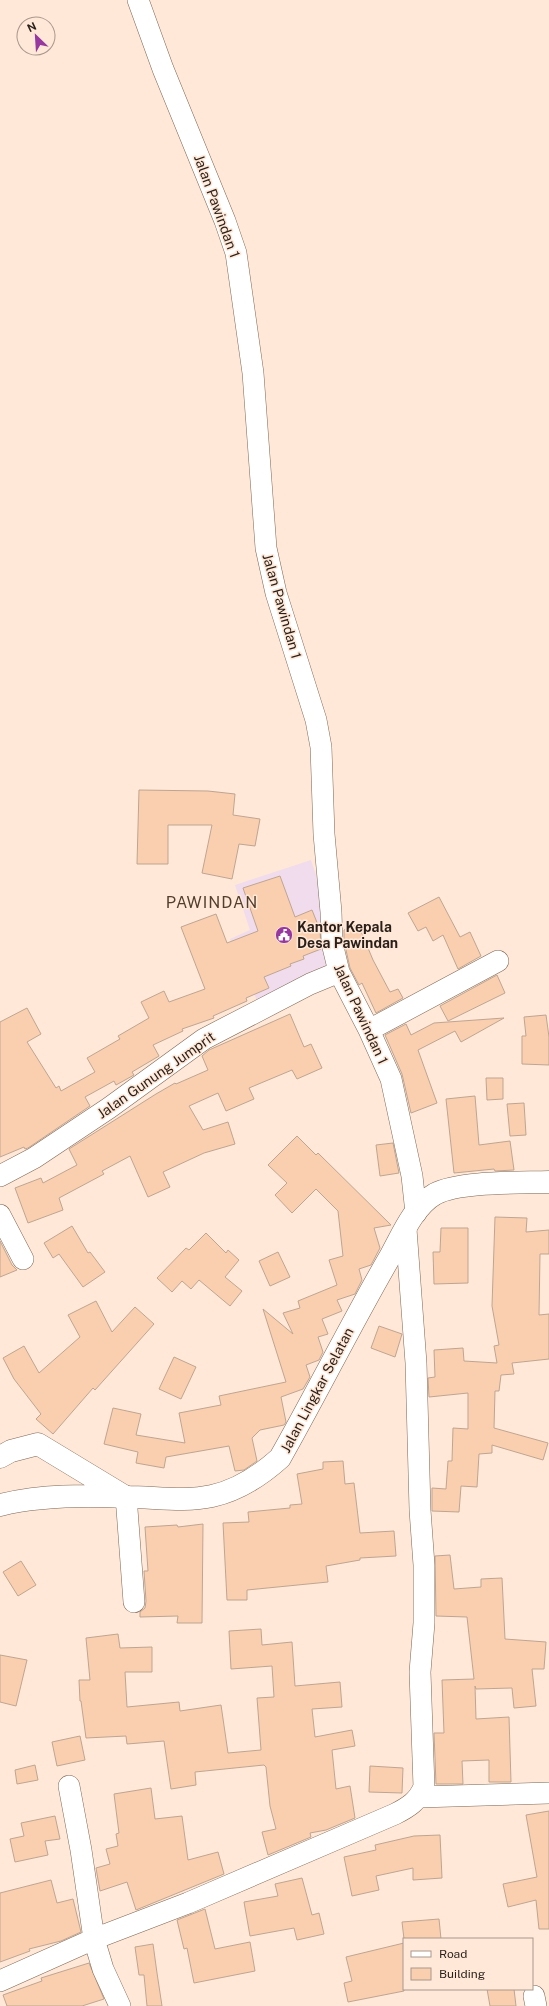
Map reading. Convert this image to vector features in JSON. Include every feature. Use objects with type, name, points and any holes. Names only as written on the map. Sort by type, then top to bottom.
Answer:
[{"type":"street","name":"Jalan Pawindan 1","points":[[138,0],[160,62],[222,214],[236,253],[253,373],[266,548],[276,593],[316,720],[321,747],[324,834],[331,912],[332,943],[338,972],[369,1030],[391,1079],[412,1176],[411,1221],[420,1510],[424,1565],[424,1623],[420,1672],[424,1787],[420,1797]]},
{"type":"street","points":[[369,1030],[498,962]]},
{"type":"street","name":"Jalan Gunung Jumprit","points":[[0,1176],[34,1158],[109,1108],[204,1039],[285,996],[338,972]]},
{"type":"street","name":"Jalan Lingkar Selatan","points":[[0,1505],[40,1498],[126,1496],[184,1499],[212,1496],[240,1487],[260,1476],[280,1458],[357,1316],[411,1221],[434,1195],[456,1186],[549,1182]]},
{"type":"street","points":[[0,1215],[23,1259]]},
{"type":"street","points":[[0,1458],[11,1451],[38,1444],[126,1496],[134,1602]]},
{"type":"street","points":[[69,1786],[81,1850],[94,1939],[103,1968],[120,2006]]},
{"type":"street","points":[[0,1981],[94,1939],[188,1903],[395,1814],[412,1806],[420,1797],[549,1793]]},
{"type":"shaded area","name":"Kantor Kepala Desa Pawindan","points":[[311,860],[329,915],[329,966],[259,1005],[230,939],[250,930],[235,885]]},
{"type":"building","points":[[139,790],[208,791],[235,794],[233,815],[260,819],[255,846],[239,844],[232,879],[202,873],[212,825],[168,825],[168,864],[137,864]]},
{"type":"building","points":[[280,876],[295,917],[312,910],[320,930],[321,949],[303,956],[304,959],[290,964],[291,966],[264,977],[269,988],[246,998],[247,1001],[213,1016],[214,1018],[182,1029],[183,1031],[153,1045],[159,1056],[132,1072],[134,1075],[116,1085],[114,1081],[85,1097],[90,1106],[28,1148],[25,1149],[24,1147],[0,1157],[0,1022],[27,1008],[41,1034],[27,1042],[56,1088],[59,1086],[61,1091],[95,1072],[87,1058],[120,1039],[118,1036],[149,1018],[141,1002],[164,991],[169,1002],[205,989],[181,927],[216,914],[227,943],[258,931],[243,888]]},
{"type":"building","points":[[439,897],[460,937],[470,932],[481,956],[458,969],[443,935],[433,941],[426,927],[418,931],[408,913]]},
{"type":"building","points":[[358,924],[373,960],[390,992],[398,989],[403,998],[376,1013],[362,983],[359,985],[350,968],[344,941],[344,930]]},
{"type":"building","points":[[497,975],[505,993],[448,1021],[440,1006]]},
{"type":"building","points":[[290,1014],[304,1047],[311,1044],[322,1068],[297,1079],[292,1070],[249,1088],[254,1099],[226,1111],[218,1093],[189,1106],[203,1130],[228,1122],[235,1144],[204,1153],[163,1172],[170,1187],[148,1197],[130,1156],[102,1171],[104,1174],[59,1198],[63,1210],[28,1223],[15,1188],[41,1178],[43,1183],[77,1165],[69,1149],[175,1083],[176,1084],[208,1070],[202,1056],[209,1050]]},
{"type":"building","points":[[546,1015],[549,1037],[549,1065],[522,1064],[522,1036],[526,1036],[524,1017]]},
{"type":"building","points":[[504,1018],[461,1042],[455,1031],[418,1050],[437,1103],[411,1113],[402,1074],[385,1035],[406,1024],[411,1035],[434,1023]]},
{"type":"building","points":[[486,1078],[503,1078],[503,1099],[487,1100]]},
{"type":"building","points":[[475,1096],[479,1145],[510,1141],[514,1170],[495,1171],[494,1169],[454,1173],[446,1099]]},
{"type":"building","points":[[524,1103],[526,1135],[510,1136],[507,1104]]},
{"type":"building","points":[[297,1136],[316,1155],[318,1153],[391,1225],[374,1228],[380,1248],[371,1265],[359,1269],[362,1280],[355,1294],[337,1300],[342,1311],[322,1319],[328,1334],[318,1337],[323,1352],[319,1360],[306,1365],[310,1377],[303,1389],[281,1397],[286,1422],[284,1425],[260,1430],[252,1438],[257,1461],[244,1470],[235,1471],[229,1446],[166,1457],[164,1468],[136,1463],[138,1452],[104,1444],[113,1408],[141,1414],[136,1435],[185,1443],[179,1413],[221,1405],[219,1396],[286,1382],[263,1309],[293,1334],[283,1313],[300,1308],[298,1301],[337,1285],[329,1260],[343,1256],[338,1211],[316,1189],[292,1213],[275,1195],[287,1183],[268,1165]]},
{"type":"building","points":[[393,1143],[399,1173],[380,1176],[376,1145]]},
{"type":"building","points":[[495,1217],[527,1218],[526,1232],[549,1230],[549,1254],[540,1254],[539,1315],[549,1314],[549,1359],[512,1363],[514,1374],[501,1375],[499,1391],[495,1391],[494,1428],[548,1443],[543,1460],[492,1445],[492,1453],[479,1454],[477,1487],[461,1486],[459,1512],[432,1511],[432,1488],[446,1489],[448,1461],[452,1461],[453,1428],[468,1429],[468,1393],[429,1397],[428,1378],[435,1377],[434,1350],[463,1348],[464,1361],[497,1363],[494,1346],[499,1345],[492,1306]]},
{"type":"building","points":[[72,1226],[88,1253],[90,1252],[105,1272],[83,1287],[59,1254],[53,1258],[44,1243]]},
{"type":"building","points":[[441,1228],[468,1228],[468,1283],[434,1284],[433,1252],[440,1252]]},
{"type":"building","points":[[206,1233],[226,1253],[228,1250],[239,1260],[225,1277],[242,1291],[230,1306],[199,1280],[191,1289],[182,1281],[172,1292],[157,1278],[186,1248],[189,1250]]},
{"type":"building","points":[[0,1241],[12,1265],[17,1270],[0,1277]]},
{"type":"building","points":[[278,1252],[290,1277],[270,1286],[259,1261]]},
{"type":"building","points":[[96,1301],[112,1332],[135,1307],[154,1324],[95,1390],[93,1388],[53,1434],[36,1419],[41,1414],[14,1379],[3,1358],[24,1346],[39,1373],[80,1337],[68,1315]]},
{"type":"building","points":[[379,1326],[402,1334],[395,1357],[371,1348]]},
{"type":"building","points":[[174,1357],[196,1367],[181,1399],[159,1389]]},
{"type":"building","points":[[343,1461],[345,1484],[354,1483],[360,1533],[394,1531],[396,1556],[360,1558],[360,1560],[326,1566],[328,1582],[247,1590],[247,1600],[227,1600],[223,1523],[249,1522],[248,1512],[290,1508],[290,1505],[302,1504],[297,1474],[323,1469],[323,1462]]},
{"type":"building","points":[[203,1524],[202,1623],[177,1623],[178,1616],[140,1617],[140,1612],[145,1608],[146,1601],[144,1571],[148,1571],[145,1527],[177,1525],[178,1527]]},
{"type":"building","points":[[450,1555],[454,1589],[481,1587],[481,1579],[502,1578],[505,1639],[546,1642],[544,1669],[532,1669],[536,1706],[514,1708],[512,1688],[476,1689],[475,1686],[476,1719],[509,1717],[511,1782],[489,1782],[489,1760],[462,1761],[463,1784],[436,1784],[434,1733],[444,1733],[442,1680],[474,1679],[467,1617],[436,1616],[435,1556]]},
{"type":"building","points":[[21,1561],[36,1585],[18,1596],[3,1572]]},
{"type":"building","points":[[261,1629],[262,1645],[292,1642],[295,1686],[340,1682],[342,1707],[312,1709],[315,1737],[352,1730],[355,1746],[332,1750],[336,1789],[350,1786],[355,1818],[326,1830],[310,1833],[311,1837],[268,1855],[262,1832],[276,1829],[270,1806],[266,1767],[264,1765],[195,1772],[196,1785],[171,1789],[164,1741],[127,1744],[126,1736],[86,1738],[80,1701],[79,1680],[90,1680],[86,1638],[118,1634],[120,1648],[152,1647],[152,1672],[125,1672],[127,1707],[179,1702],[180,1711],[221,1705],[228,1753],[261,1750],[257,1698],[274,1697],[272,1666],[231,1669],[229,1631]]},
{"type":"building","points":[[0,1655],[27,1660],[16,1706],[0,1702]]},
{"type":"building","points":[[80,1736],[85,1760],[57,1766],[52,1742]]},
{"type":"building","points":[[35,1765],[38,1780],[17,1784],[15,1770]]},
{"type":"building","points":[[370,1766],[403,1768],[402,1793],[369,1792]]},
{"type":"building","points":[[151,1788],[155,1819],[182,1816],[188,1860],[218,1852],[224,1874],[136,1910],[127,1882],[100,1891],[96,1868],[110,1864],[106,1849],[118,1846],[116,1834],[119,1833],[114,1794]]},
{"type":"building","points":[[549,1811],[549,1929],[539,1929],[536,1900],[508,1907],[503,1884],[537,1877],[526,1815]]},
{"type":"building","points":[[55,1816],[60,1839],[45,1841],[48,1855],[15,1862],[10,1839],[24,1836],[21,1823]]},
{"type":"building","points":[[440,1835],[442,1878],[413,1880],[413,1868],[376,1876],[379,1890],[352,1896],[344,1857],[376,1850],[375,1845],[414,1836]]},
{"type":"building","points":[[302,1878],[312,1915],[319,1913],[324,1934],[297,1940],[294,1928],[250,1936],[244,1902],[278,1896],[275,1884]]},
{"type":"building","points":[[51,1880],[57,1903],[73,1899],[81,1932],[61,1941],[29,1949],[30,1951],[0,1962],[0,1893]]},
{"type":"building","points":[[205,1909],[215,1949],[250,1942],[255,1971],[194,1983],[187,1948],[184,1949],[177,1920]]},
{"type":"building","points":[[439,1919],[441,1938],[404,1938],[402,1922]]},
{"type":"building","points":[[403,1943],[404,1991],[348,2002],[344,1983],[352,1981],[346,1957]]},
{"type":"building","points":[[153,1944],[162,2006],[147,2006],[144,1975],[139,1975],[135,1947]]},
{"type":"building","points":[[89,1963],[104,1999],[82,2006],[7,2006],[3,1995],[42,1981],[41,1978]]},
{"type":"building","points":[[487,1990],[514,1990],[516,2006],[490,2006]]},
{"type":"place","name":"Kantor Kepala Desa Pawindan","points":[[284,935]]},
{"type":"district","name":"PAWINDAN","points":[[212,902]]}]
